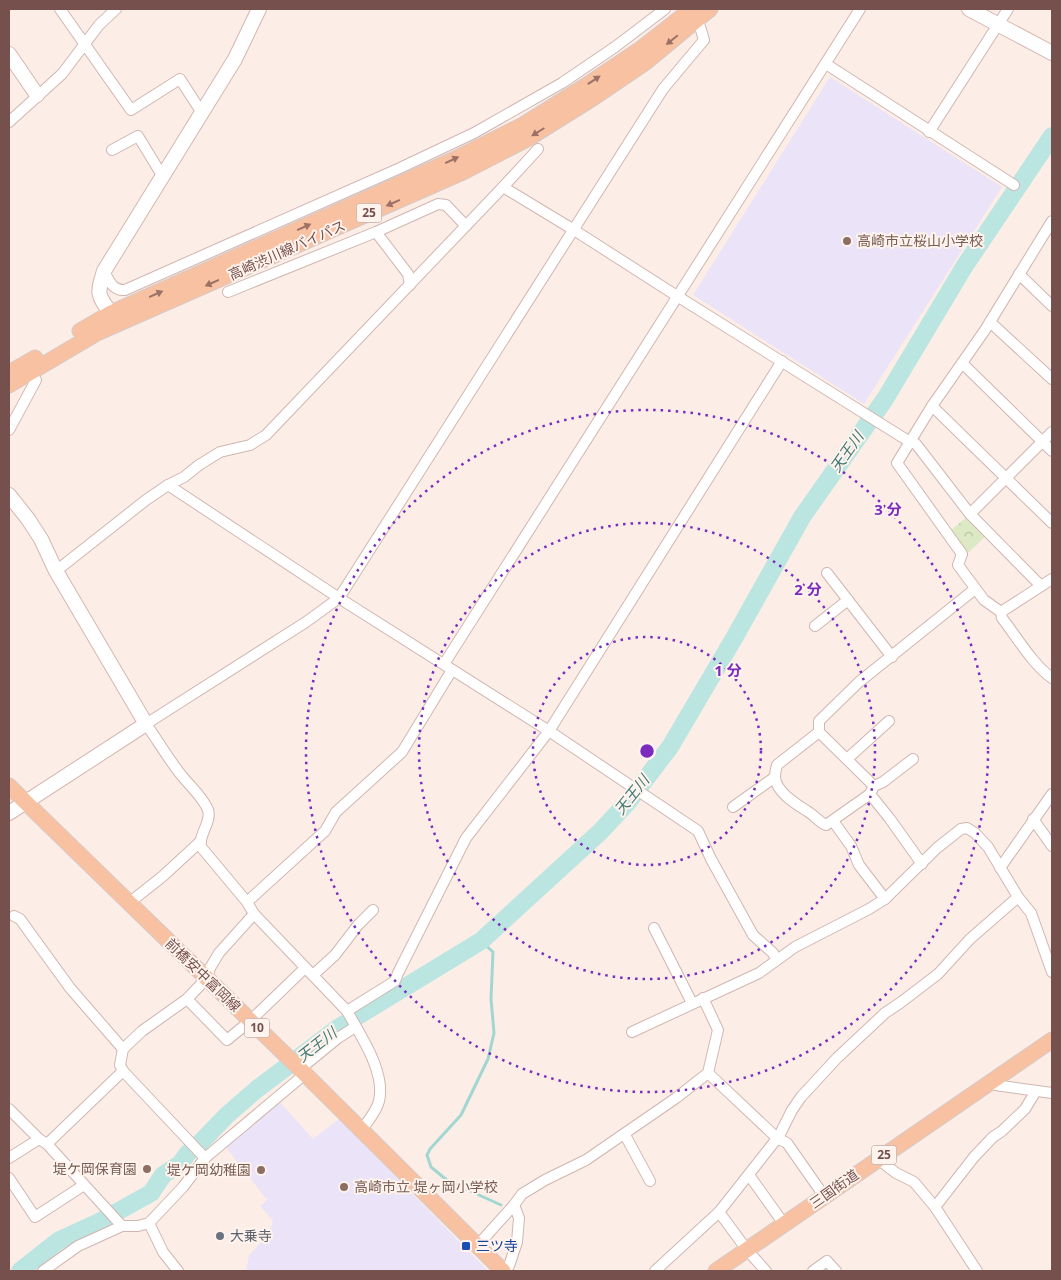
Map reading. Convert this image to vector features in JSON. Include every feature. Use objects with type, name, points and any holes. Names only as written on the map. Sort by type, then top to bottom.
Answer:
[{"type":"main road","name":"高崎渋川線バイパス","points":[[9,373],[111,314],[455,159],[523,125],[695,14],[710,9]]},
{"type":"main road","name":"高崎渋川線バイパス","points":[[9,385],[96,334],[463,172],[529,138],[646,62],[695,14]]},
{"type":"main road","name":"前橋安中富岡線","points":[[9,786],[303,1072],[503,1271]]},
{"type":"main road","name":"三国街道","points":[[716,1271],[1052,1040]]},
{"type":"street","points":[[60,9],[131,110],[180,79],[202,113]]},
{"type":"street","points":[[9,122],[62,74],[99,25],[116,9]]},
{"type":"street","points":[[111,314],[101,300],[98,289],[104,271],[235,60],[259,9]]},
{"type":"street","points":[[104,271],[110,283],[118,290],[126,290],[442,148],[516,110],[562,82],[615,47],[665,9]]},
{"type":"street","points":[[247,902],[325,831],[336,812],[402,752],[448,667],[677,296],[860,9]]},
{"type":"street","points":[[969,9],[998,22],[1052,53]]},
{"type":"street","points":[[930,132],[1008,9]]},
{"type":"street","points":[[9,813],[306,622],[339,598],[663,89],[704,40],[695,14]]},
{"type":"street","points":[[9,54],[37,95]]},
{"type":"street","points":[[826,64],[1014,185]]},
{"type":"street","points":[[112,150],[138,136],[163,177]]},
{"type":"street","points":[[56,572],[146,500],[168,485],[184,477],[220,452],[250,445],[266,435],[538,149]]},
{"type":"street","points":[[503,187],[916,444],[970,514],[1041,586]]},
{"type":"street","points":[[228,292],[376,232],[438,204],[446,205],[466,226]]},
{"type":"street","points":[[1052,221],[990,322],[932,406],[897,463],[962,554],[958,565],[975,589],[988,604],[1001,612],[1002,618],[1031,656],[1047,675],[1052,678]]},
{"type":"street","points":[[376,232],[408,274],[410,285]]},
{"type":"street","points":[[1019,274],[1052,306]]},
{"type":"street","points":[[990,322],[1052,379]]},
{"type":"street","points":[[347,1011],[395,981],[466,838],[549,731],[782,361]]},
{"type":"street","points":[[962,363],[1052,450]]},
{"type":"street","points":[[9,430],[36,380]]},
{"type":"street","points":[[932,406],[1052,523]]},
{"type":"street","points":[[970,514],[1052,432]]},
{"type":"street","points":[[168,485],[339,598],[549,731],[698,831],[711,859],[753,935],[773,953],[776,959]]},
{"type":"street","points":[[9,495],[37,533],[56,572],[146,724],[180,774],[204,802],[208,811],[208,817],[201,847],[247,902],[254,914],[347,1011],[356,1027],[376,1068],[380,1088],[379,1101],[376,1108],[361,1131]]},
{"type":"street","points":[[826,573],[892,656]]},
{"type":"street","points":[[1001,612],[1052,579]]},
{"type":"street","points":[[922,864],[872,790],[847,759],[819,732],[819,721],[859,682],[975,589]]},
{"type":"street","points":[[815,626],[848,600]]},
{"type":"street","points":[[847,759],[889,721]]},
{"type":"street","points":[[819,732],[777,765],[775,777],[776,782],[785,795],[795,805],[809,811],[826,825],[913,759]]},
{"type":"street","points":[[733,807],[775,777]]},
{"type":"street","points":[[1000,868],[1052,794]]},
{"type":"street","points":[[1033,819],[1052,846]]},
{"type":"street","points":[[833,821],[850,846],[859,865],[885,900]]},
{"type":"street","points":[[632,1032],[759,973],[776,959],[885,900],[937,848],[961,829],[967,828],[988,846],[1018,897],[1031,913],[1048,947],[1052,972]]},
{"type":"street","points":[[129,903],[163,876],[201,841]]},
{"type":"street","points":[[655,1271],[719,1212],[777,1138],[801,1097],[837,1058],[885,1013],[938,974],[970,939],[1018,897]]},
{"type":"street","points":[[187,999],[227,1040],[309,971],[335,955],[358,925],[373,910]]},
{"type":"street","points":[[205,1158],[123,1071],[120,1065],[123,1049],[142,1031],[187,999],[207,978],[210,968],[220,954],[254,914]]},
{"type":"street","points":[[10,915],[20,919],[70,988],[123,1049]]},
{"type":"street","points":[[654,928],[692,1003]]},
{"type":"street","points":[[477,1246],[522,1194],[545,1180],[586,1160],[625,1135],[708,1073],[718,1030],[703,998]]},
{"type":"street","points":[[43,1271],[78,1246],[122,1226],[138,1226],[149,1223],[183,1187],[205,1158],[303,1072],[338,1038],[356,1027]]},
{"type":"street","points":[[9,1158],[63,1130],[123,1071]]},
{"type":"street","points":[[708,1073],[777,1138],[787,1143],[824,1196]]},
{"type":"street","points":[[988,1084],[1052,1093]]},
{"type":"street","points":[[935,1207],[974,1157],[993,1137],[1025,1109],[1036,1091]]},
{"type":"street","points":[[9,1109],[43,1141],[122,1226]]},
{"type":"street","points":[[625,1135],[650,1181]]},
{"type":"street","points":[[878,1159],[896,1173],[914,1182],[935,1207],[977,1271]]},
{"type":"street","points":[[749,1175],[784,1224]]},
{"type":"street","points":[[9,1178],[35,1217],[84,1185]]},
{"type":"street","points":[[503,1271],[509,1266],[517,1242],[519,1218],[514,1205]]},
{"type":"street","points":[[719,1212],[747,1250],[766,1271]]},
{"type":"street","points":[[149,1223],[163,1252],[175,1270]]},
{"type":"street","points":[[813,1271],[827,1261],[836,1271]]},
{"type":"shaded area","name":"高崎市立桜山小学校","points":[[830,77],[1002,187],[864,404],[693,295]]},
{"type":"shaded area","name":"高崎市立 堤ヶ岡小学校","points":[[280,1102],[313,1139],[339,1119],[487,1270],[246,1271],[249,1255],[268,1235],[273,1221],[260,1206],[267,1200],[225,1146],[240,1136]]},
{"type":"green space","points":[[968,516],[987,535],[966,555],[950,531]]},
{"type":"waterway","name":"天王川","points":[[20,1271],[58,1241],[97,1223],[151,1193],[163,1175],[180,1164],[188,1153],[227,1115],[257,1089],[338,1028],[481,941],[600,832],[628,802],[670,747],[802,517],[885,399],[964,267],[1052,136]]},
{"type":"waterway","points":[[481,941],[493,952],[491,999],[494,1033],[488,1059],[461,1115],[430,1149],[427,1155],[431,1167],[448,1181],[501,1205]]},
{"type":"place","name":"高崎市立桜山小学校","points":[[847,241]]},
{"type":"place","name":"堤ケ岡保育園","points":[[147,1169]]},
{"type":"place","name":"堤ケ岡幼稚園","points":[[261,1170]]},
{"type":"place","name":"高崎市立 堤ヶ岡小学校","points":[[344,1187]]},
{"type":"place","name":"大乗寺","points":[[220,1236]]},
{"type":"place","name":"三ツ寺","points":[[466,1246]]}]
